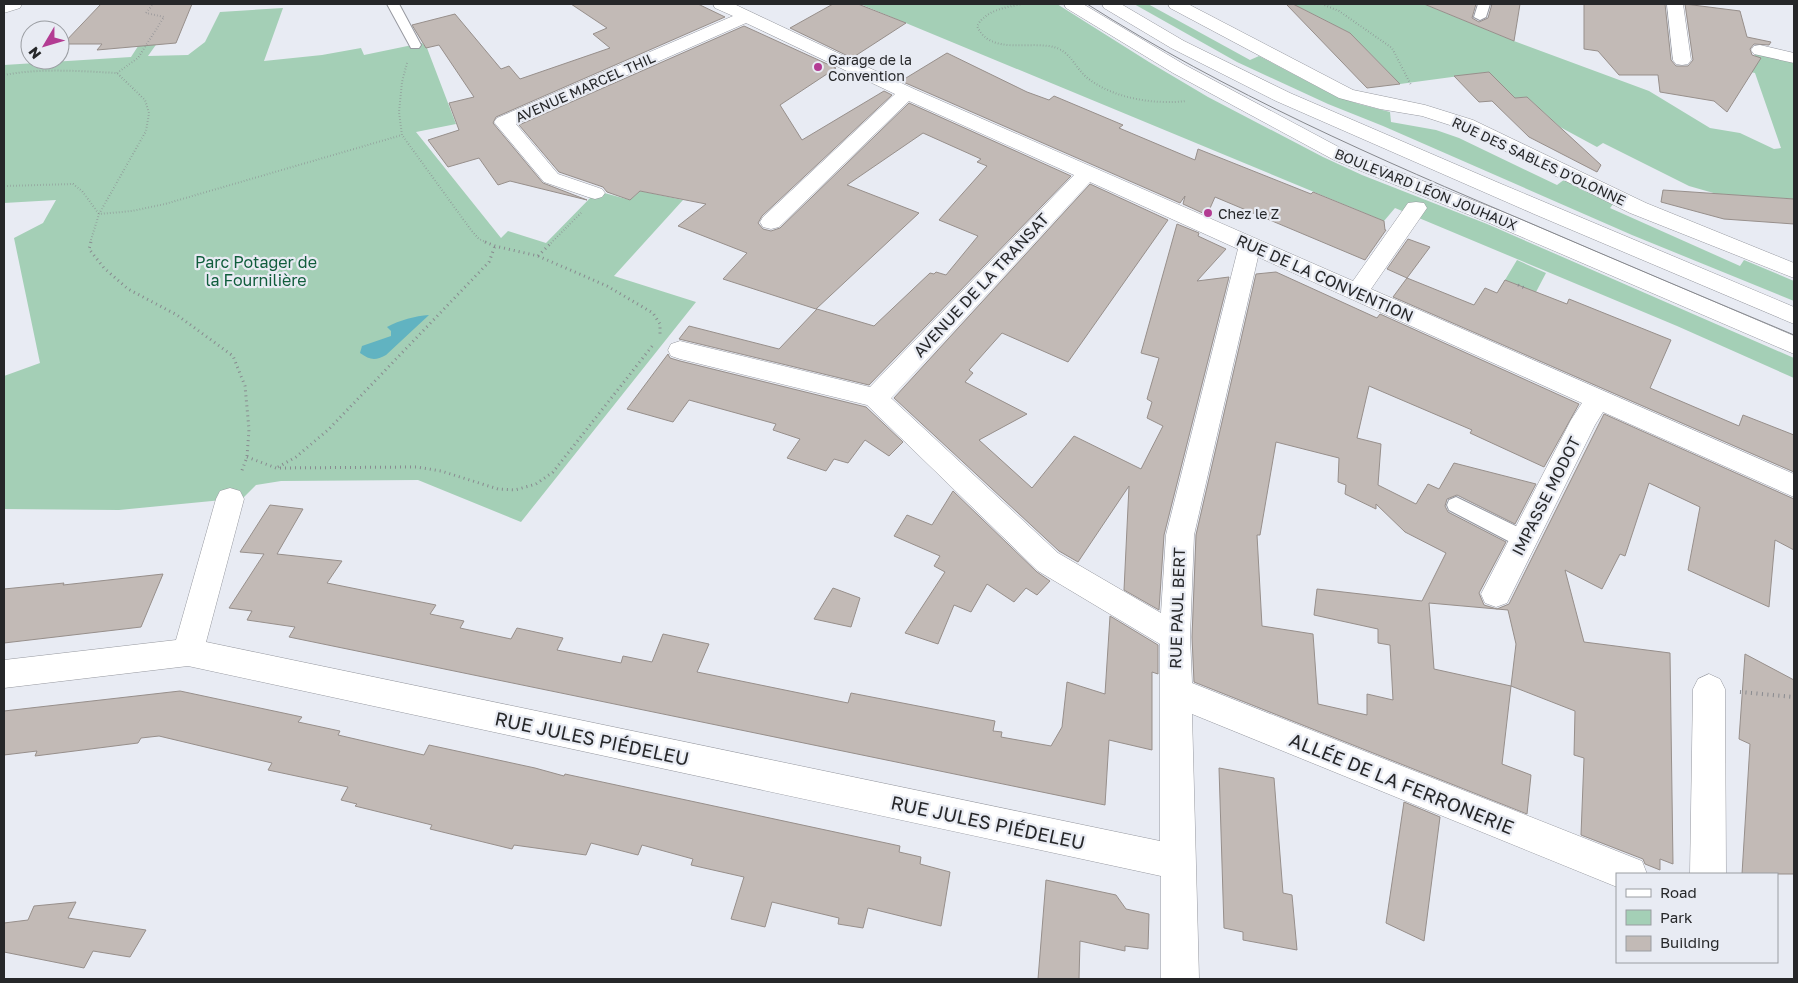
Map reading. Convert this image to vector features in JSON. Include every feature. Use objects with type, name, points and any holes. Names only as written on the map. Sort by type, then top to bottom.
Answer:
[{"type":"street","points":[[4,8],[14,4]]},
{"type":"street","name":"RUE DE LA CONVENTION","points":[[721,4],[907,93],[1794,486]]},
{"type":"street","name":"BOULEVARD LÉON JOUHAUX","points":[[1072,4],[1187,74],[1341,156],[1495,217],[1794,346]]},
{"type":"street","name":"BOULEVARD LÉON JOUHAUX","points":[[1110,4],[1201,58],[1252,83],[1510,197],[1794,316]]},
{"type":"street","name":"RUE DES SABLES D'OLONNE","points":[[1176,4],[1346,94],[1425,111],[1466,124],[1638,208],[1794,271]]},
{"type":"street","points":[[1675,4],[1682,60]]},
{"type":"street","name":"AVENUE MARCEL THIL","points":[[594,194],[551,178],[504,122],[747,16]]},
{"type":"street","points":[[1760,50],[1794,58]]},
{"type":"street","points":[[771,222],[907,93]]},
{"type":"street","name":"AVENUE DE LA TRANSAT","points":[[875,398],[1080,180],[1088,174]]},
{"type":"street","points":[[1356,293],[1416,208]]},
{"type":"street","name":"RUE PAUL BERT","points":[[1180,979],[1175,637],[1180,535],[1248,251],[1253,246]]},
{"type":"street","points":[[665,343],[875,398],[1048,562],[1175,637]]},
{"type":"street","name":"IMPASSE MODOT","points":[[1496,594],[1584,420],[1598,400]]},
{"type":"street","points":[[188,652],[230,500]]},
{"type":"street","name":"RUE JULES PIÉDELEU","points":[[4,674],[188,652],[1177,862]]},
{"type":"street","points":[[1708,873],[1709,689]]},
{"type":"street","name":"ALLÉE DE LA FERRONERIE","points":[[1176,692],[1627,873]]},
{"type":"lane","points":[[393,4],[414,45]]},
{"type":"lane","points":[[1480,16],[1484,4]]},
{"type":"lane","points":[[1456,505],[1523,539]]},
{"type":"path","points":[[4,75],[20,72],[69,70],[117,73],[138,58],[164,17],[146,13],[153,4]]},
{"type":"path","points":[[1022,4],[1001,9],[984,16],[977,26],[979,34],[999,44],[1057,48],[1068,55],[1087,78],[1116,92],[1168,102],[1192,99]]},
{"type":"path","points":[[1322,4],[1340,10],[1392,48],[1411,85],[1410,96],[1401,106]]},
{"type":"path","points":[[247,457],[276,468],[417,467],[441,470],[498,490],[515,490],[536,484],[553,472],[665,343],[660,324],[653,313],[607,286],[538,256],[495,246],[479,240],[402,135],[399,112],[402,82],[414,45]]},
{"type":"path","points":[[117,73],[145,100],[149,113],[146,131],[99,214],[92,230],[89,249],[104,268],[128,289],[177,315],[233,356],[245,386],[248,429],[247,457],[230,500]]},
{"type":"path","points":[[99,214],[115,214],[155,206],[402,135]]},
{"type":"path","points":[[4,186],[73,184],[82,191],[99,214]]},
{"type":"path","points":[[538,256],[593,201],[594,194]]},
{"type":"path","points":[[276,468],[296,457],[329,430],[489,262],[495,246]]},
{"type":"path","points":[[1518,285],[1527,288]]},
{"type":"path","points":[[1709,689],[1794,697]]},
{"type":"green space","points":[[860,4],[1057,4],[1208,97],[1323,157],[1362,175],[1487,224],[1794,358],[1794,378],[1677,326],[1395,208],[1384,221]]},
{"type":"green space","points":[[1134,4],[1148,4],[1250,60],[1259,56],[1335,96],[1390,112],[1391,122],[1436,130],[1459,138],[1557,185],[1565,179],[1614,203],[1610,208],[1740,266],[1744,260],[1794,281],[1794,301],[1632,235],[1383,126],[1328,104],[1237,62]]},
{"type":"green space","points":[[1293,4],[1424,4],[1514,41],[1649,91],[1710,128],[1740,133],[1774,149],[1781,148],[1755,73],[1722,65],[1755,57],[1755,52],[1794,61],[1794,199],[1717,194],[1689,186],[1603,143],[1597,147],[1560,127],[1527,97],[1515,98],[1489,72],[1400,84],[1350,33]]},
{"type":"green space","name":"Parc Potager de la Fournilière","points":[[283,8],[264,61],[322,55],[361,48],[364,55],[422,43],[427,48],[456,124],[416,132],[501,238],[508,231],[546,243],[597,191],[630,200],[640,191],[683,200],[614,276],[696,302],[521,522],[418,480],[281,481],[256,485],[243,498],[119,510],[4,509],[4,376],[40,363],[14,238],[43,223],[56,200],[4,203],[4,65],[20,64],[20,70],[70,70],[70,61],[131,57],[157,17],[160,39],[148,56],[188,55],[205,42],[220,12]]},
{"type":"green space","points":[[1517,260],[1546,273],[1525,313],[1499,290]]},
{"type":"water","points":[[429,315],[386,355],[373,359],[360,353],[362,346],[391,336],[391,331],[387,327],[418,316]]},
{"type":"building","points":[[101,4],[192,4],[176,43],[97,50],[102,44],[70,44],[70,37]]},
{"type":"building","points":[[571,4],[698,4],[725,17],[496,117],[493,123],[543,183],[587,200],[510,181],[498,185],[479,158],[448,167],[428,140],[459,130],[449,103],[474,97],[439,45],[426,48],[412,25],[455,14],[501,69],[509,66],[520,79],[610,48],[593,34],[607,28]]},
{"type":"building","points":[[833,4],[858,4],[906,23],[852,58],[790,28]]},
{"type":"building","points":[[1288,4],[1293,4],[1350,33],[1400,84],[1367,88]]},
{"type":"building","points":[[1424,4],[1476,4],[1472,18],[1479,22],[1488,18],[1492,4],[1520,4],[1514,41]]},
{"type":"building","points":[[1584,4],[1665,4],[1671,60],[1676,66],[1688,66],[1693,60],[1685,4],[1740,11],[1747,37],[1771,42],[1769,45],[1754,44],[1750,49],[1752,55],[1761,58],[1727,112],[1714,101],[1660,92],[1658,75],[1619,75],[1598,51],[1584,49]]},
{"type":"building","points":[[744,26],[836,68],[780,105],[802,140],[884,91],[892,95],[762,216],[758,223],[763,229],[771,231],[780,228],[909,103],[1071,176],[869,385],[679,339],[689,326],[779,349],[817,309],[874,326],[930,273],[934,274],[936,272],[946,275],[978,236],[939,220],[987,166],[977,162],[981,159],[923,133],[847,185],[919,213],[816,309],[723,279],[747,253],[678,226],[706,204],[640,191],[630,200],[607,192],[603,187],[559,172],[519,125]]},
{"type":"building","points":[[947,53],[1027,92],[1049,100],[1054,96],[1123,125],[1119,128],[1195,160],[1198,149],[1311,194],[1313,192],[1384,221],[1386,230],[1365,260],[1215,197],[1207,215],[1183,204],[1185,196],[1180,203],[901,81]]},
{"type":"building","points":[[1489,72],[1515,98],[1527,97],[1601,165],[1597,172],[1529,137],[1492,101],[1479,102],[1454,76]]},
{"type":"building","points":[[1090,184],[1168,220],[1068,362],[1002,333],[969,370],[973,373],[965,382],[1027,414],[979,440],[1032,488],[1074,436],[1141,469],[1163,426],[1147,418],[1152,402],[1147,399],[1159,358],[1141,353],[1177,224],[1199,233],[1198,236],[1226,249],[1197,281],[1229,277],[1164,535],[1159,610],[1124,590],[1129,486],[1078,562],[1059,551],[894,398]]},
{"type":"building","points":[[1663,190],[1794,199],[1794,224],[1724,219],[1661,202]]},
{"type":"building","points":[[1408,239],[1430,247],[1407,278],[1387,269]]},
{"type":"building","points":[[1276,272],[1377,318],[1380,314],[1579,404],[1544,467],[1470,433],[1472,430],[1369,386],[1357,438],[1381,444],[1378,485],[1416,504],[1428,484],[1439,489],[1454,463],[1536,484],[1515,524],[1457,495],[1447,499],[1445,506],[1448,512],[1506,542],[1479,593],[1484,605],[1497,609],[1509,604],[1604,414],[1794,499],[1794,550],[1775,540],[1769,607],[1688,570],[1700,507],[1649,483],[1625,556],[1620,554],[1602,589],[1565,570],[1584,642],[1670,653],[1673,864],[1660,859],[1660,870],[1645,864],[1643,859],[1581,835],[1584,758],[1574,755],[1575,711],[1511,686],[1502,764],[1531,775],[1527,814],[1194,682],[1192,637],[1196,535],[1256,274]],"holes":[[[1276,442],[1339,458],[1338,482],[1346,485],[1345,494],[1376,509],[1376,504],[1405,532],[1446,553],[1422,601],[1317,589],[1314,615],[1378,629],[1378,643],[1390,645],[1393,700],[1367,694],[1367,715],[1318,704],[1313,634],[1262,626],[1257,535],[1260,535]],[[1429,603],[1508,610],[1516,644],[1511,686],[1434,669]]]},
{"type":"building","points":[[1407,278],[1474,305],[1485,288],[1497,293],[1505,280],[1567,304],[1569,299],[1671,340],[1650,388],[1739,426],[1743,415],[1794,435],[1794,472],[1393,297]]},
{"type":"building","points":[[668,354],[670,358],[680,361],[866,407],[903,442],[889,456],[865,440],[848,463],[834,459],[826,471],[787,458],[800,439],[773,430],[776,424],[689,400],[673,422],[627,409]]},
{"type":"building","points":[[953,491],[1037,572],[1050,581],[1037,595],[1026,588],[1014,602],[987,584],[971,612],[954,605],[938,644],[905,633],[945,572],[934,566],[940,556],[894,536],[907,515],[932,525]]},
{"type":"building","points":[[270,505],[303,509],[277,554],[342,561],[327,583],[436,605],[430,614],[464,621],[460,628],[511,639],[517,628],[563,638],[557,650],[621,663],[623,656],[652,662],[663,634],[709,644],[697,672],[848,703],[851,693],[995,721],[993,731],[1002,732],[1001,737],[1051,746],[1062,727],[1067,682],[1105,694],[1110,616],[1158,645],[1158,674],[1152,672],[1152,750],[1109,740],[1105,805],[289,637],[295,627],[247,620],[252,611],[229,608],[264,554],[240,552]]},
{"type":"building","points":[[163,574],[141,627],[4,643],[4,589],[64,583],[63,585]]},
{"type":"building","points":[[833,588],[860,598],[851,627],[814,619]]},
{"type":"building","points":[[1745,654],[1794,680],[1794,874],[1742,873],[1750,744],[1739,739]]},
{"type":"building","points":[[180,691],[302,717],[298,722],[340,731],[338,735],[424,755],[429,745],[564,776],[565,774],[900,846],[899,852],[921,857],[920,864],[950,872],[941,926],[868,908],[863,928],[838,924],[839,918],[772,902],[765,927],[731,919],[744,877],[691,865],[693,859],[642,845],[638,855],[591,843],[586,855],[514,845],[512,849],[430,829],[432,825],[355,806],[357,804],[341,800],[348,787],[268,770],[272,763],[159,736],[141,738],[138,743],[35,756],[37,751],[4,755],[4,711]]},
{"type":"building","points":[[1219,768],[1274,778],[1283,893],[1292,895],[1297,950],[1243,940],[1243,932],[1224,928]]},
{"type":"building","points":[[1404,802],[1440,817],[1424,941],[1386,923]]},
{"type":"building","points":[[1046,880],[1116,895],[1126,909],[1149,914],[1148,949],[1125,946],[1125,951],[1080,941],[1079,979],[1038,979]]},
{"type":"building","points":[[76,902],[68,918],[146,930],[130,957],[93,951],[84,968],[4,952],[4,923],[28,920],[34,906]]},
{"type":"tram line","points":[[1087,4],[1194,67],[1304,123],[1473,199],[1794,335]]},
{"type":"place","name":"Garage de la Convention","points":[[818,67]]},
{"type":"place","name":"Chez le Z","points":[[1208,213]]}]
